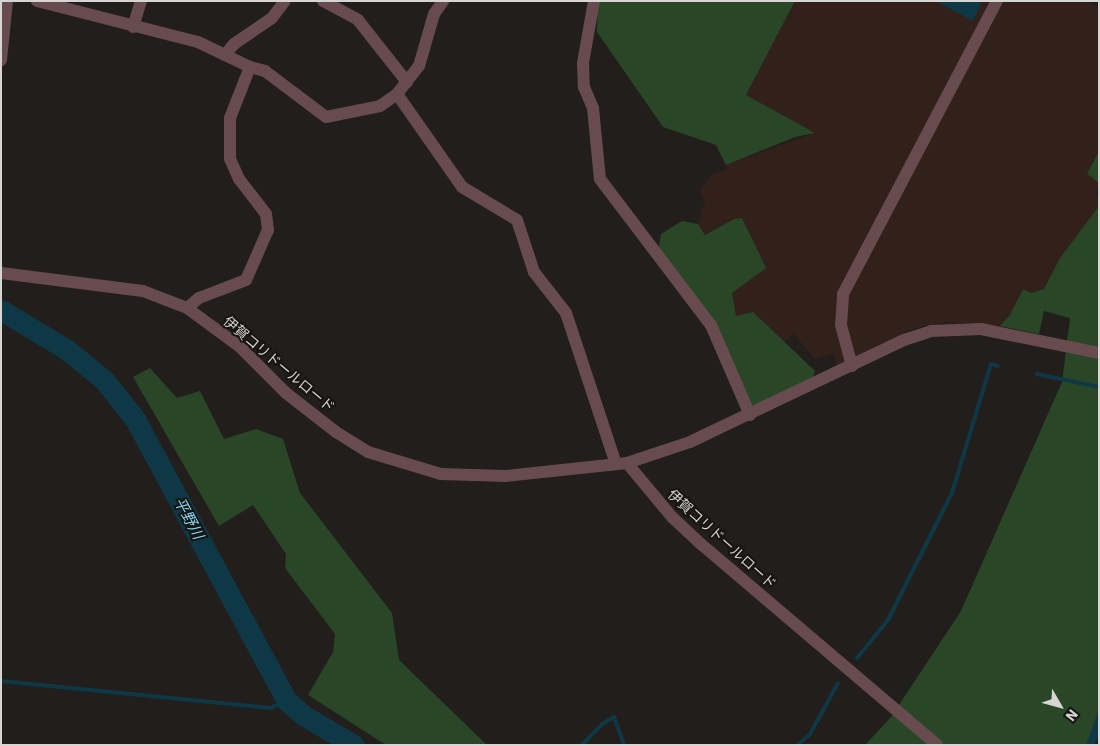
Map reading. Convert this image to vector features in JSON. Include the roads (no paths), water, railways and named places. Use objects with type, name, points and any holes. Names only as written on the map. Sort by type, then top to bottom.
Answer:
[{"type":"street","points":[[1,60],[7,1]]},
{"type":"street","points":[[37,1],[133,27],[181,36],[250,67],[265,71],[326,117],[380,106],[397,94],[419,66],[434,14],[443,1]]},
{"type":"street","points":[[133,27],[141,1]]},
{"type":"street","points":[[225,55],[234,44],[272,18],[285,1]]},
{"type":"street","points":[[323,1],[358,20],[407,82]]},
{"type":"street","points":[[594,1],[583,63],[584,87],[593,108],[600,179],[711,325],[750,414]]},
{"type":"street","points":[[852,366],[841,325],[843,294],[996,1]]},
{"type":"street","points":[[187,308],[199,298],[246,280],[268,230],[266,214],[239,179],[230,159],[230,118],[250,67]]},
{"type":"street","points":[[397,94],[462,187],[516,220],[534,272],[566,313],[621,464],[690,442],[904,340],[931,331],[965,328],[1013,335],[1099,353]]},
{"type":"street","name":"伊賀コリドールロード","points":[[1,273],[143,290],[187,308],[240,346],[286,393],[368,452],[442,474],[505,476],[621,464],[701,544],[937,745]]},
{"type":"water","points":[[936,1],[982,1],[973,21]]},
{"type":"water","points":[[1099,709],[1099,738],[1094,745],[1086,745]]},
{"type":"waterway","name":"平野川","points":[[1,310],[66,349],[104,380],[135,419],[286,700],[303,715],[354,745]]},
{"type":"waterway","points":[[857,658],[888,620],[952,493],[991,364],[998,366]]},
{"type":"waterway","points":[[1037,374],[1099,387]]},
{"type":"waterway","points":[[1,681],[271,708],[286,700]]},
{"type":"waterway","points":[[798,745],[810,734],[838,683]]},
{"type":"waterway","points":[[582,745],[602,724],[614,717],[624,745]]}]
